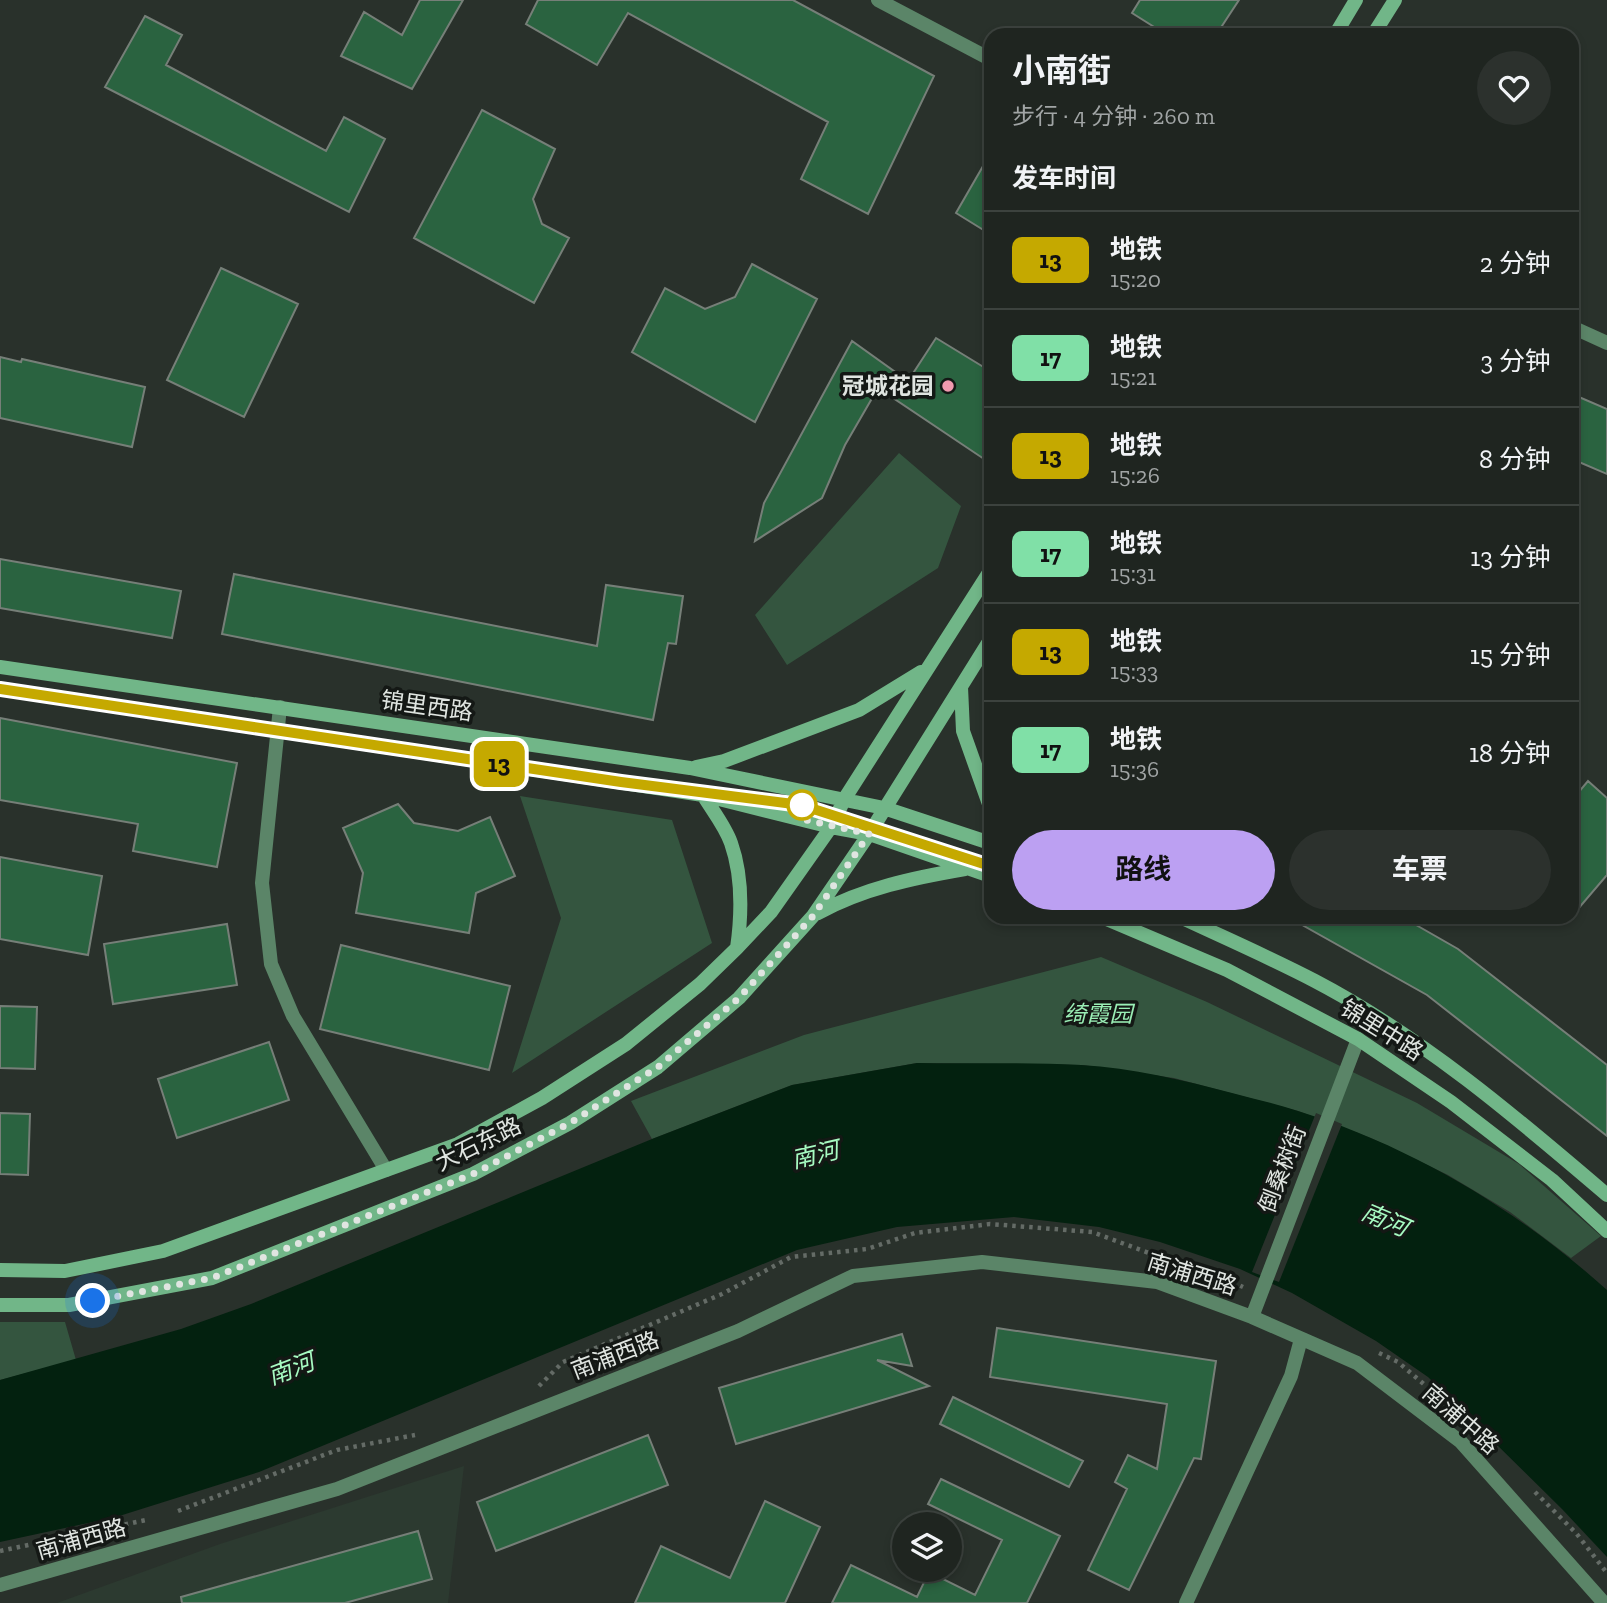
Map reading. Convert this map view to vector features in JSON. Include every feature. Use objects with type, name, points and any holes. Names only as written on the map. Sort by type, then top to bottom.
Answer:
[{"type":"main road","points":[[1339,28],[1356,0]]},
{"type":"main road","points":[[1377,28],[1395,0]]},
{"type":"main road","name":"大石东路","points":[[0,1270],[65,1271],[163,1251],[458,1144],[542,1098],[626,1044],[700,984],[771,912],[831,827],[845,798],[984,579]]},
{"type":"main road","name":"大石东路","points":[[0,1305],[69,1305],[212,1278],[473,1174],[570,1123],[658,1067],[739,998],[813,916],[869,834],[984,650]]},
{"type":"main road","name":"锦里西路","points":[[0,667],[690,768],[845,798]]},
{"type":"main road","points":[[690,768],[724,761],[859,710],[925,670]]},
{"type":"main road","points":[[961,687],[963,731],[984,790]]},
{"type":"main road","name":"锦里西路","points":[[0,689],[703,795],[831,827]]},
{"type":"main road","points":[[703,795],[731,842],[741,884],[741,920],[737,948]]},
{"type":"main road","points":[[845,798],[984,841]]},
{"type":"main road","points":[[831,827],[869,834],[984,874]]},
{"type":"main road","points":[[813,916],[846,898],[909,880],[968,868]]},
{"type":"main road","name":"锦里中路","points":[[1119,924],[1227,970],[1358,1039],[1451,1102],[1542,1172],[1607,1231]]},
{"type":"main road","name":"锦里中路","points":[[1195,924],[1316,981],[1406,1037],[1522,1122],[1607,1195]]},
{"type":"street","points":[[878,0],[984,56]]},
{"type":"street","points":[[1579,330],[1607,343]]},
{"type":"street","points":[[280,708],[262,883],[271,964],[292,1016],[386,1170]]},
{"type":"street","name":"倒桑树街","points":[[1252,1317],[1358,1039]]},
{"type":"street","name":"南浦西路","points":[[0,1585],[337,1489],[738,1331],[853,1276],[982,1262],[1157,1282],[1252,1317]]},
{"type":"street","name":"南浦中路","points":[[1252,1317],[1357,1363],[1461,1442],[1604,1603]]},
{"type":"street","points":[[1186,1603],[1291,1376],[1301,1339]]},
{"type":"path","points":[[533,1394],[563,1362],[722,1294],[790,1256],[867,1249],[915,1233],[990,1224],[1092,1232],[1168,1260],[1210,1272],[1259,1294]]},
{"type":"path","points":[[1375,1351],[1398,1362],[1446,1404]]},
{"type":"path","points":[[177,1512],[337,1450],[426,1433]]},
{"type":"path","points":[[1530,1486],[1576,1533],[1607,1573]]},
{"type":"path","points":[[0,1551],[152,1519]]},
{"type":"shaded area","points":[[464,1466],[448,1603],[57,1603],[220,1544]]},
{"type":"green space","points":[[899,453],[961,506],[938,568],[787,665],[755,615]]},
{"type":"green space","points":[[520,796],[672,820],[712,943],[512,1073],[561,918]]},
{"type":"green space","name":"绮霞园","points":[[1101,957],[1207,1002],[1417,1103],[1519,1164],[1601,1236],[1571,1258],[1510,1212],[1448,1175],[1371,1138],[1298,1111],[1174,1078],[1083,1065],[917,1063],[792,1085],[652,1139],[631,1101],[804,1035]]},
{"type":"green space","points":[[0,1322],[65,1322],[76,1360],[0,1380]]},
{"type":"water","name":"南河","points":[[917,1063],[1100,1067],[1176,1079],[1274,1104],[1341,1126],[1423,1162],[1537,1233],[1607,1290],[1607,1557],[1428,1377],[1376,1341],[1292,1293],[1240,1269],[1160,1242],[1099,1227],[1014,1217],[897,1227],[797,1250],[259,1472],[116,1517],[0,1542],[0,1380],[181,1329],[251,1304],[652,1139],[792,1085]]},
{"type":"pier","points":[[1316,1113],[1342,1124],[1279,1282],[1252,1272]]},
{"type":"building","points":[[420,0],[463,0],[412,89],[341,56],[364,12],[402,35]]},
{"type":"building","points":[[538,0],[793,0],[934,76],[868,214],[801,179],[828,122],[628,13],[597,65],[526,24]]},
{"type":"building","points":[[1140,0],[1239,0],[1221,28],[1156,28],[1132,13]]},
{"type":"building","points":[[145,16],[182,35],[166,65],[326,151],[344,117],[385,139],[349,212],[105,87]]},
{"type":"building","points":[[482,110],[555,149],[533,199],[542,224],[569,238],[534,303],[414,238]]},
{"type":"building","points":[[984,164],[984,230],[956,213]]},
{"type":"building","points":[[752,264],[817,299],[755,422],[632,352],[665,288],[705,309],[735,297]]},
{"type":"building","points":[[221,268],[298,304],[244,417],[167,380]]},
{"type":"building","points":[[936,338],[984,367],[984,459],[878,388],[845,445],[822,498],[755,541],[764,503],[852,341],[908,381]]},
{"type":"building","points":[[0,357],[21,362],[22,359],[145,387],[132,447],[0,418]]},
{"type":"building","points":[[1579,397],[1607,409],[1607,474],[1579,462]]},
{"type":"building","points":[[0,559],[181,591],[172,638],[0,608]]},
{"type":"building","points":[[234,574],[597,646],[606,585],[683,596],[676,644],[668,643],[653,720],[222,634]]},
{"type":"building","points":[[0,718],[237,763],[217,867],[133,851],[138,824],[0,800]]},
{"type":"building","points":[[1588,781],[1607,798],[1607,875],[1579,908],[1579,792]]},
{"type":"building","points":[[398,804],[414,823],[458,831],[490,817],[515,876],[476,893],[469,933],[356,913],[363,873],[343,828]]},
{"type":"building","points":[[0,857],[102,876],[88,955],[0,939]]},
{"type":"building","points":[[227,924],[237,985],[113,1004],[104,944]]},
{"type":"building","points":[[1300,924],[1414,924],[1458,949],[1607,1065],[1607,1136],[1427,995]]},
{"type":"building","points":[[341,945],[510,986],[489,1070],[320,1029]]},
{"type":"building","points":[[0,1006],[37,1007],[35,1069],[0,1068]]},
{"type":"building","points":[[269,1042],[289,1100],[177,1138],[158,1079]]},
{"type":"building","points":[[0,1113],[30,1114],[28,1175],[0,1174]]},
{"type":"building","points":[[997,1328],[1216,1361],[1201,1459],[1194,1458],[1129,1590],[1088,1570],[1127,1489],[1115,1482],[1128,1455],[1157,1469],[1167,1404],[990,1377]]},
{"type":"building","points":[[902,1334],[912,1366],[877,1360],[929,1386],[736,1444],[719,1388]]},
{"type":"building","points":[[953,1397],[1083,1461],[1069,1487],[940,1424]]},
{"type":"building","points":[[648,1435],[668,1485],[496,1551],[477,1502]]},
{"type":"building","points":[[941,1479],[1060,1536],[1027,1603],[832,1603],[851,1565],[917,1597],[924,1582],[949,1582],[975,1595],[1002,1540],[962,1521],[962,1512],[944,1512],[928,1504]]},
{"type":"building","points":[[765,1501],[820,1527],[785,1603],[635,1603],[661,1546],[730,1578]]},
{"type":"building","points":[[418,1531],[432,1579],[345,1603],[182,1603],[181,1597]]},
{"type":"metro line","name":"13","points":[[0,689],[621,782],[801,805],[984,864]]},
{"type":"place","name":"冠城花园","points":[[948,386]]},
{"type":"route","points":[[93,1301],[212,1278],[473,1174],[570,1123],[658,1067],[739,998],[813,916],[869,834],[806,820],[802,805]]}]
